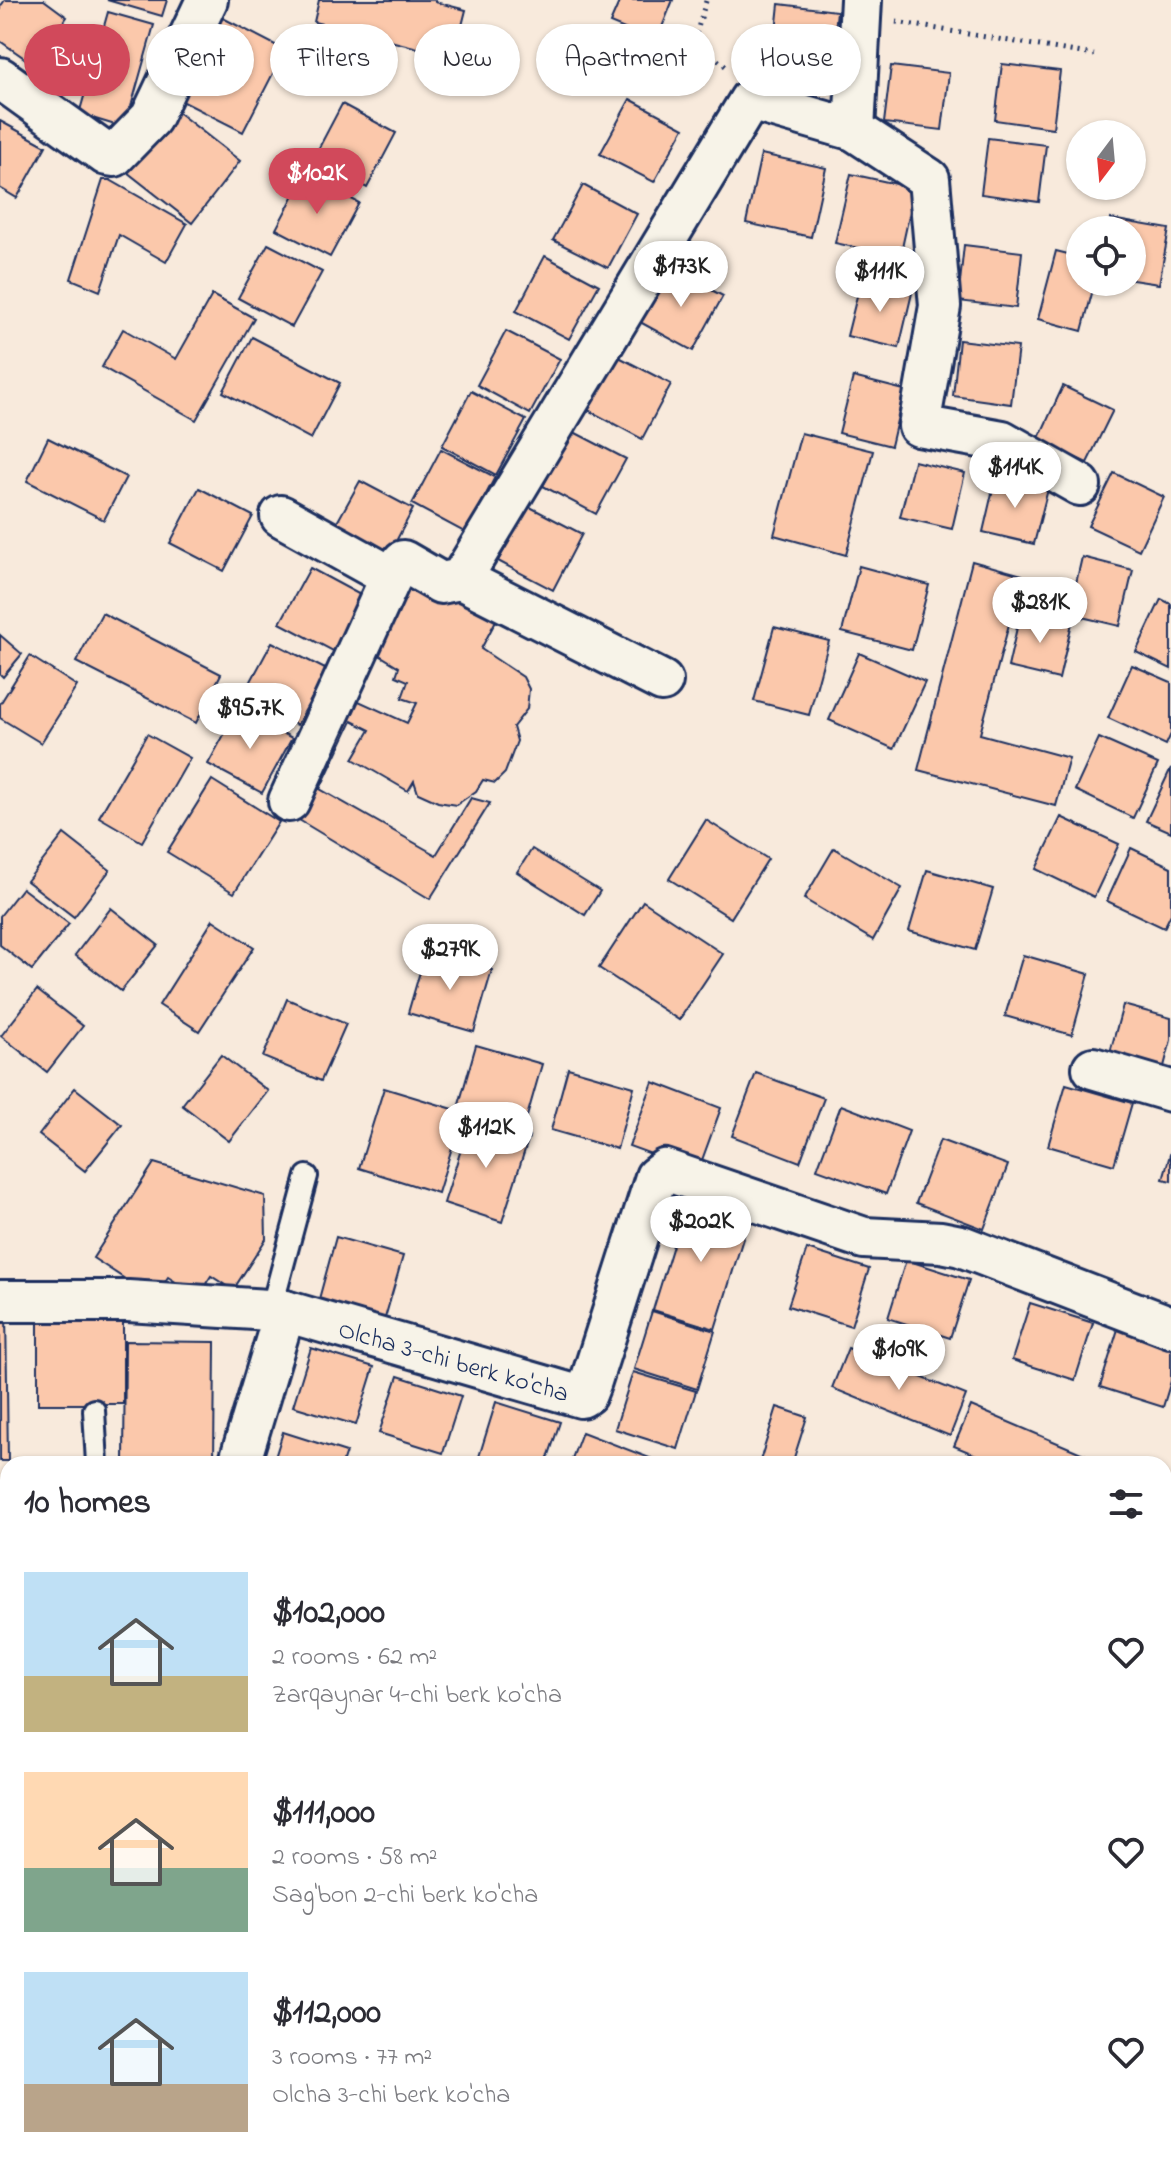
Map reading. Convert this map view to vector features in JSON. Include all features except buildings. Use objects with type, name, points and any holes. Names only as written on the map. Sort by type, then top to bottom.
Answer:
[{"type":"street","points":[[0,78],[107,155],[114,156],[151,118],[207,0]]},
{"type":"street","points":[[854,130],[860,8]]},
{"type":"street","points":[[461,579],[750,100],[854,130],[929,179],[940,306],[919,426],[1002,441],[1080,485]]},
{"type":"street","points":[[281,516],[391,577]]},
{"type":"street","points":[[289,801],[391,577],[403,561],[441,583],[461,579],[662,681]]},
{"type":"street","points":[[1093,1068],[1171,1091]]},
{"type":"street","name":"Olcha 3-chi berk ko'cha","points":[[278,1310],[581,1397],[586,1394],[591,1381],[656,1177],[665,1170],[864,1238],[961,1246],[1171,1327]]},
{"type":"street","points":[[0,1301],[128,1301],[278,1310],[241,1456]]},
{"type":"lane","points":[[278,1310],[307,1176]]},
{"type":"lane","points":[[94,1410],[97,1456]]},
{"type":"path","points":[[706,1],[694,41],[730,70]]},
{"type":"path","points":[[860,8],[1094,55]]}]
